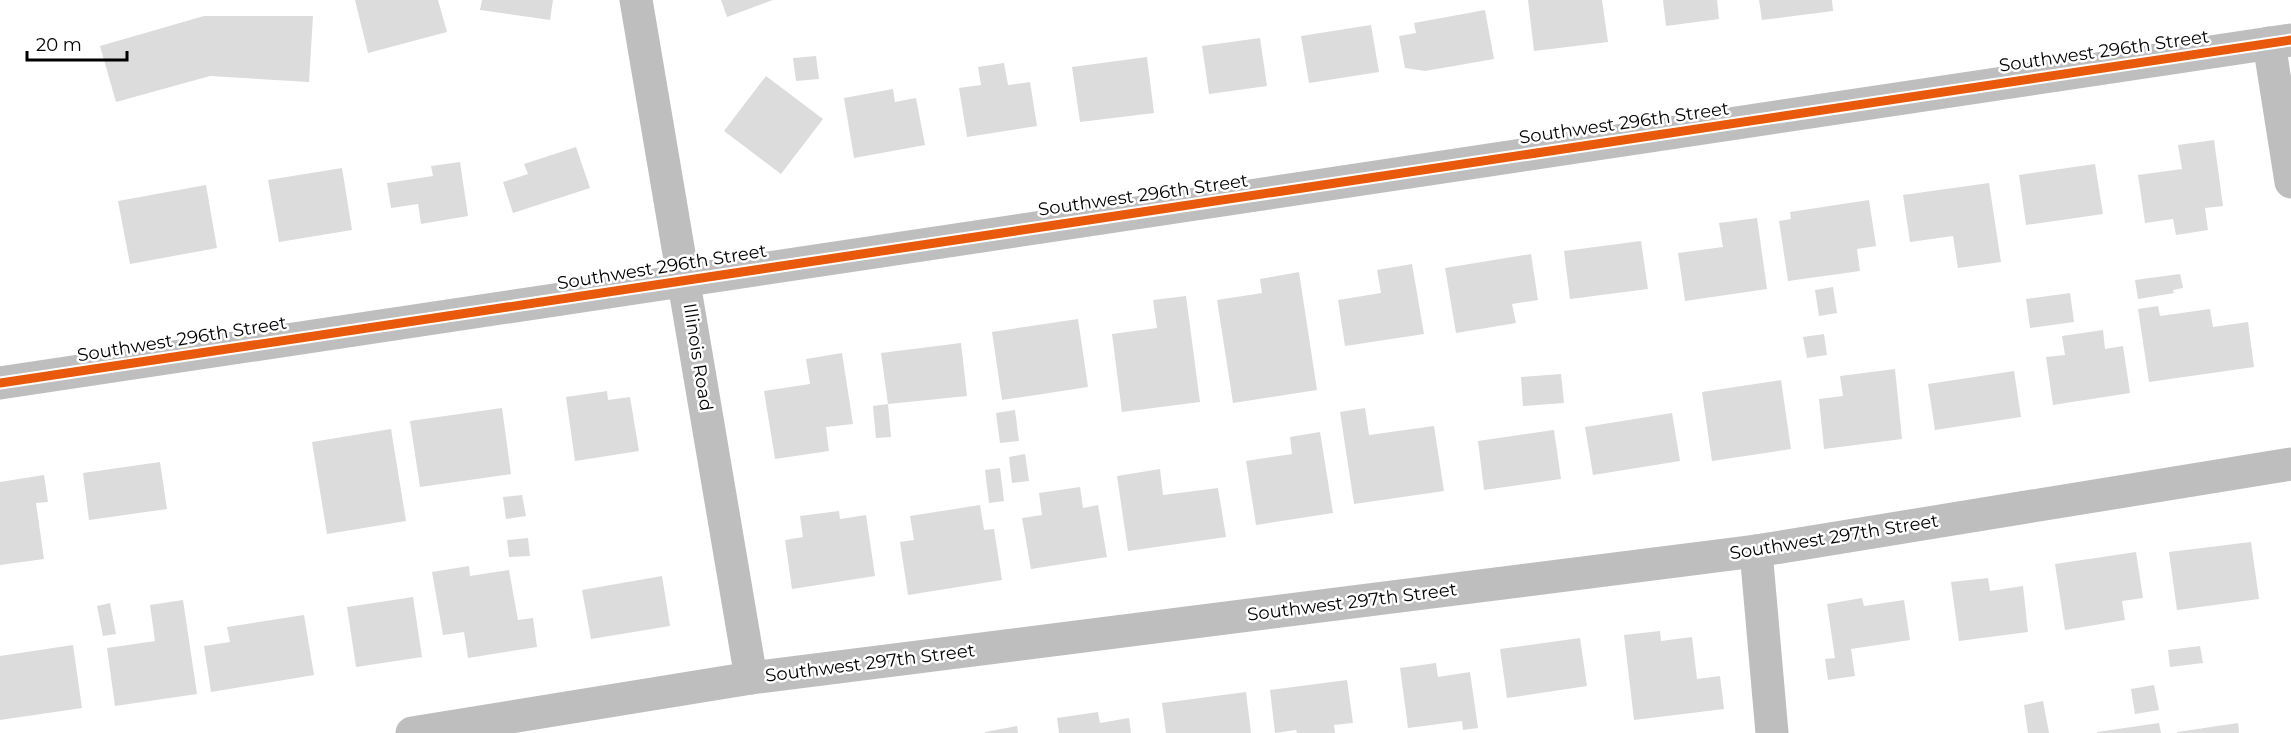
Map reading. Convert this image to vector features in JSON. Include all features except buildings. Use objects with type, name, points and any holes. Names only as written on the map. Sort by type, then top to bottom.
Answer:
[{"type":"street","name":"Illinois Road","points":[[636,0],[751,678]]},
{"type":"street","name":"Southwest 296th Street","points":[[0,383],[2280,42]]},
{"type":"street","points":[[2280,42],[2291,182]]},
{"type":"street","name":"Southwest 297th Street","points":[[412,733],[751,678],[1755,550],[2291,464]]},
{"type":"street","points":[[1755,550],[1772,733]]},
{"type":"cycle path","points":[[0,383],[2291,40]]}]
